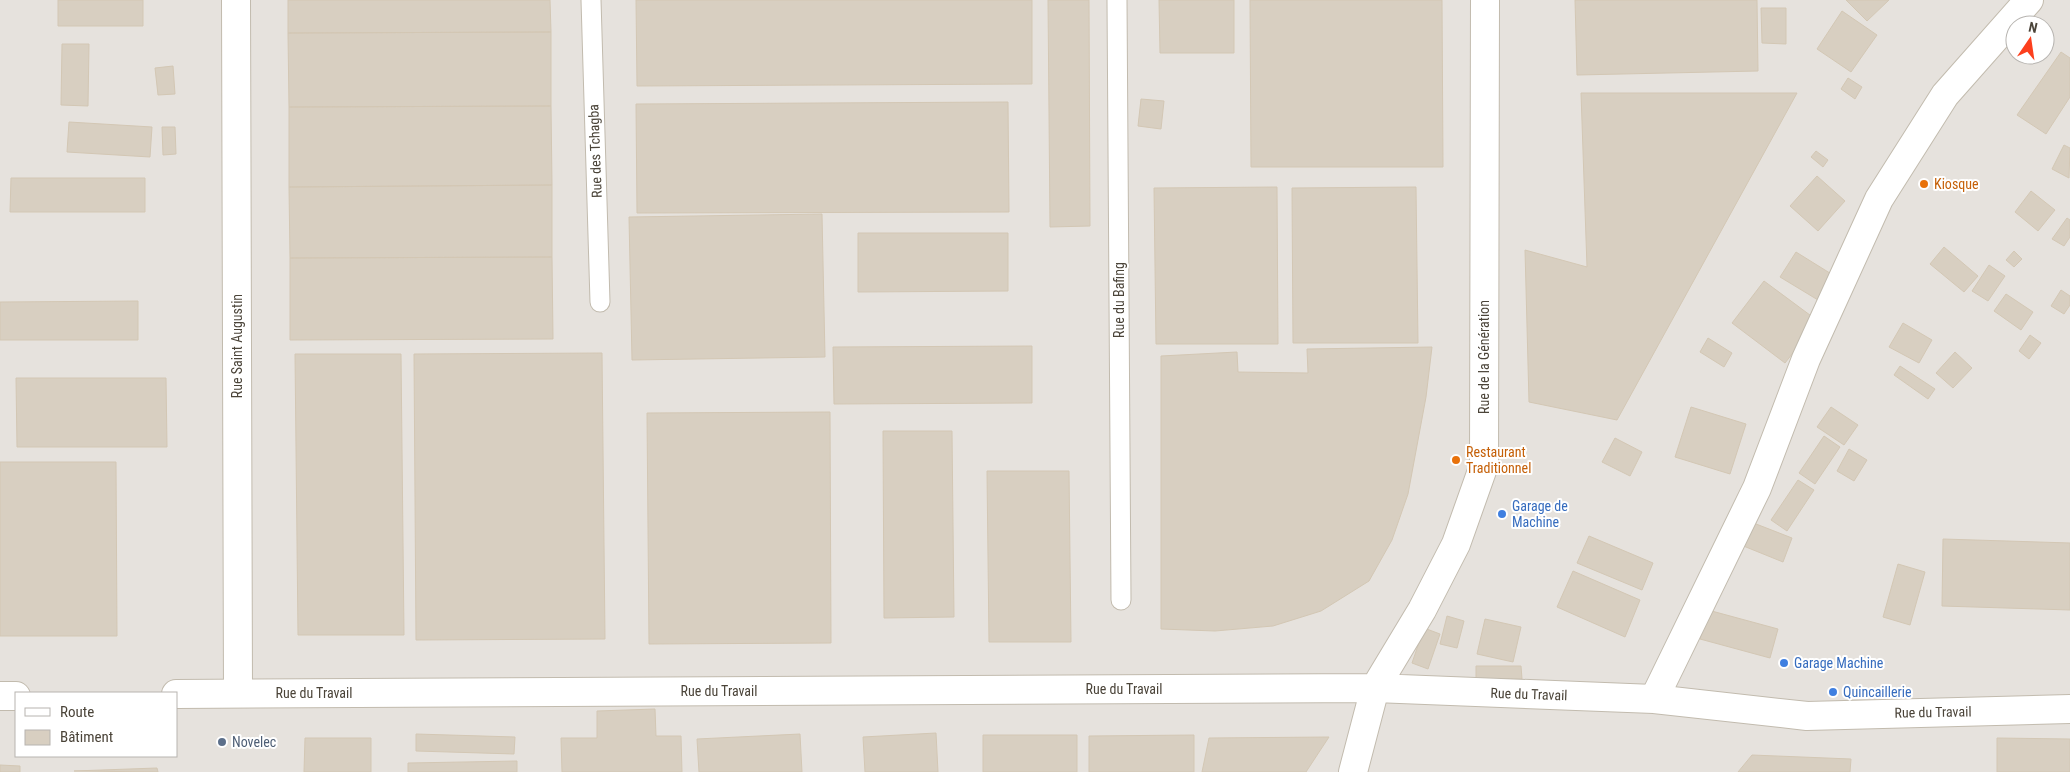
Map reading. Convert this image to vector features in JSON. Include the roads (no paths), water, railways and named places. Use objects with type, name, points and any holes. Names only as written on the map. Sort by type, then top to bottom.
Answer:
[{"type":"street","name":"Rue Saint Augustin","points":[[236,0],[238,693]]},
{"type":"street","name":"Rue de la Génération","points":[[1353,772],[1375,688],[1422,610],[1456,544],[1484,466],[1485,0]]},
{"type":"street","points":[[1654,699],[1757,488],[1806,359],[1879,198],[1944,96],[2029,0]]},
{"type":"street","name":"Rue du Travail","points":[[178,694],[1375,688],[1654,699],[1807,716],[2070,709]]},
{"type":"street","points":[[0,696],[15,696]]},
{"type":"lane","name":"Rue des Tchagba","points":[[591,0],[600,302]]},
{"type":"lane","name":"Rue du Bafing","points":[[1117,0],[1121,600]]},
{"type":"place","name":"Kiosque","points":[[1924,184]]},
{"type":"place","name":"Restaurant Traditionnel","points":[[1456,460]]},
{"type":"place","name":"Garage de Machine","points":[[1502,514]]},
{"type":"place","name":"Garage Machine","points":[[1784,663]]},
{"type":"place","name":"Quincaillerie","points":[[1833,692]]},
{"type":"place","name":"Novelec","points":[[222,742]]}]
